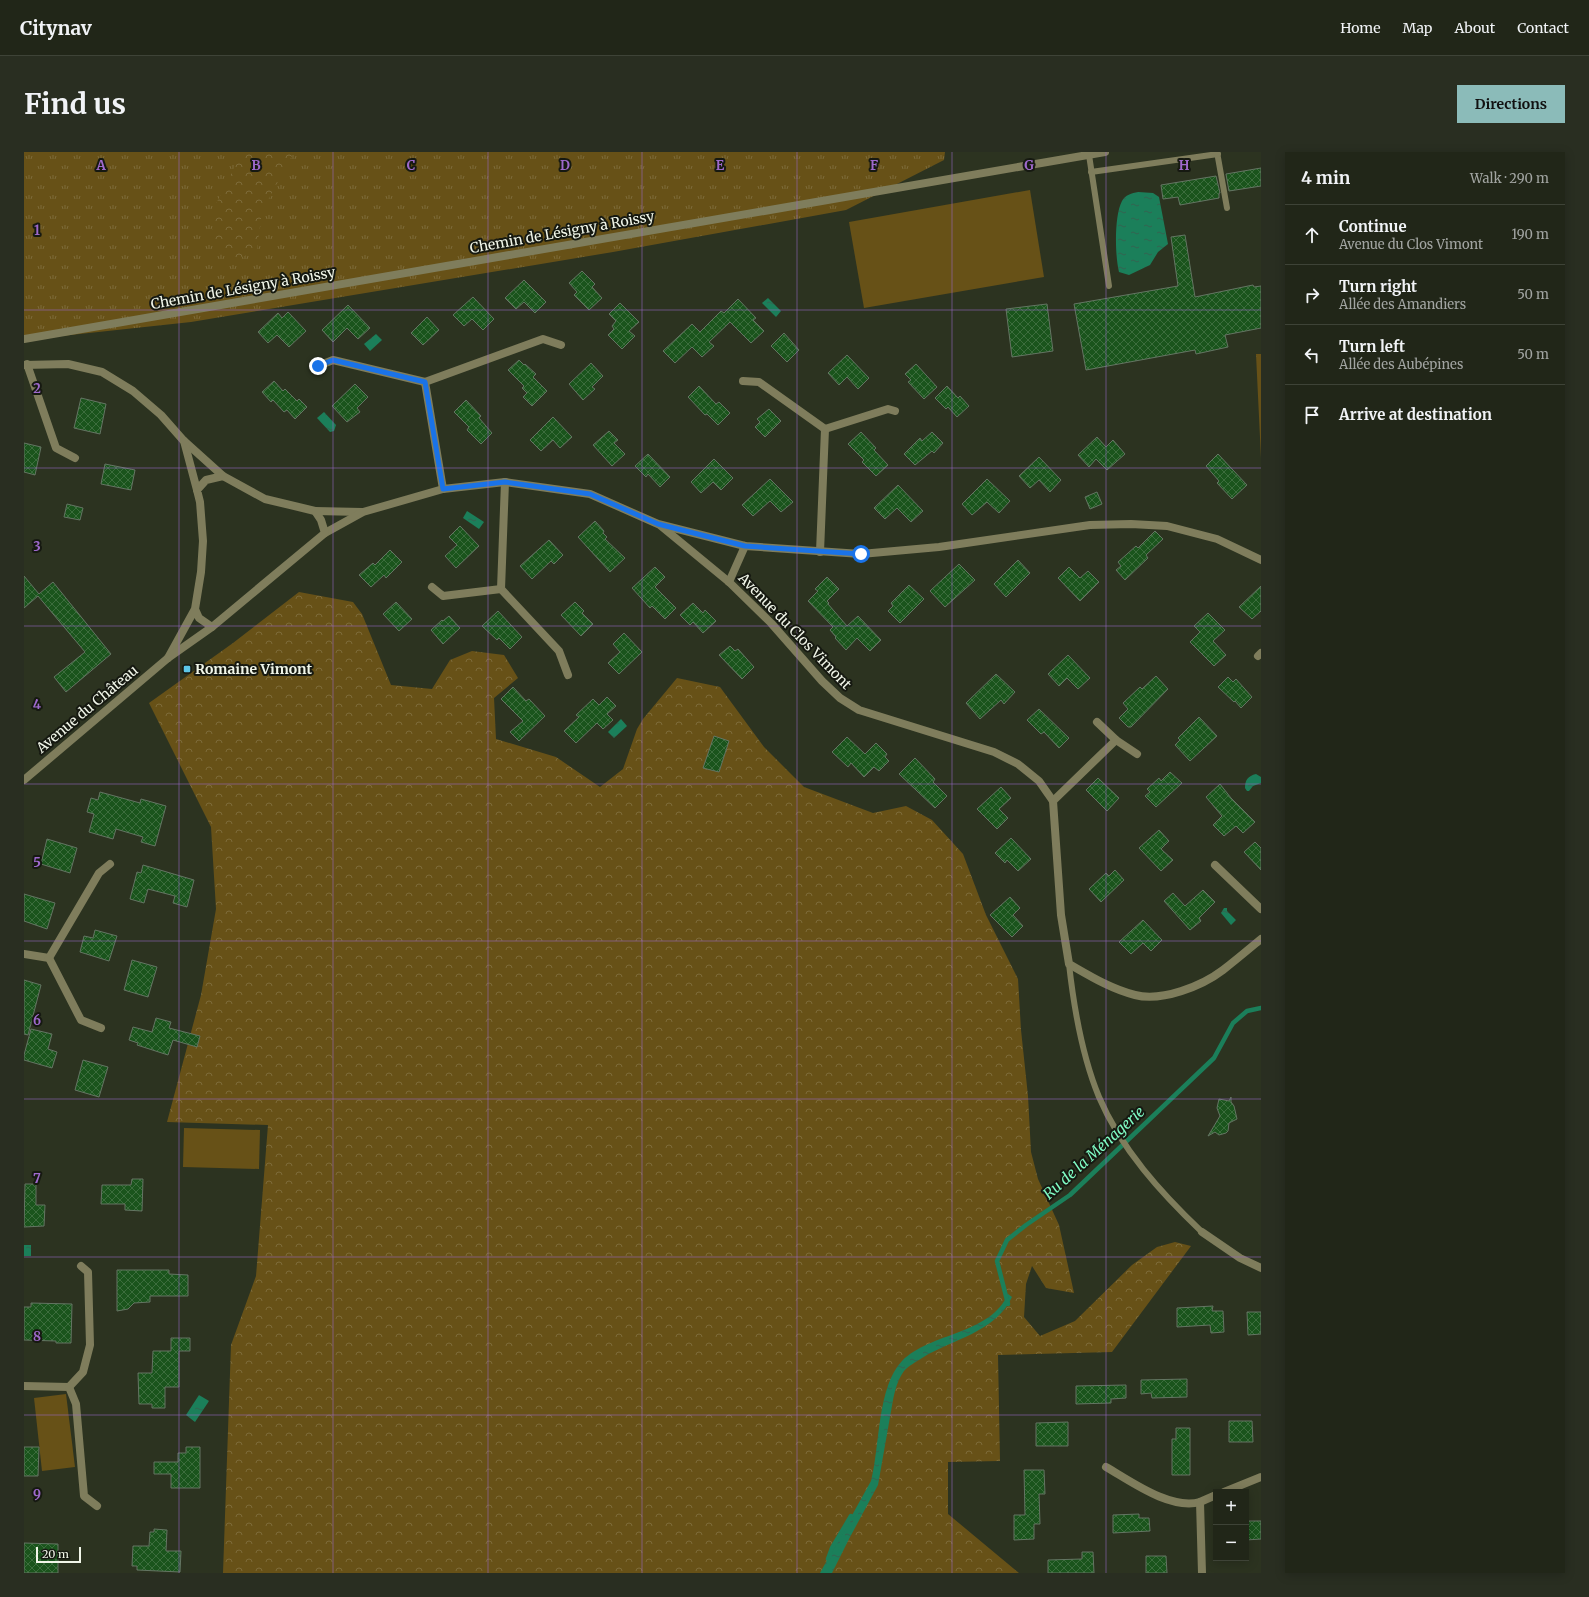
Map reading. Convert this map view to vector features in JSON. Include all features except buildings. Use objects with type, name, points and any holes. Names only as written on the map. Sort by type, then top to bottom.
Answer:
[{"type":"street","name":"Chemin de Lésigny à Roissy","points":[[24,339],[1105,152]]},
{"type":"street","points":[[318,366],[333,360],[425,382],[543,339],[561,345]]},
{"type":"street","points":[[25,364],[56,448],[75,458]]},
{"type":"street","name":"Avenue du Clos Vimont","points":[[25,364],[68,364],[102,372],[133,391],[161,415],[183,440],[223,476],[265,499],[315,511],[363,512]]},
{"type":"street","points":[[744,381],[759,382],[825,428]]},
{"type":"street","points":[[425,382],[443,489]]},
{"type":"street","points":[[825,428],[888,409],[895,411]]},
{"type":"street","points":[[820,552],[825,428]]},
{"type":"street","name":"Avenue du Château","points":[[168,658],[195,609],[201,572],[203,541],[200,502],[183,440]]},
{"type":"street","points":[[197,490],[206,480],[223,476]]},
{"type":"street","points":[[505,482],[501,589],[559,651],[568,675]]},
{"type":"street","name":"Avenue du Clos Vimont","points":[[212,627],[325,533],[363,512],[443,489],[505,482],[590,494],[658,524],[745,546],[861,554],[923,548],[1090,525],[1131,524],[1167,526],[1217,539],[1261,560]]},
{"type":"street","points":[[315,511],[321,520],[325,533]]},
{"type":"street","name":"Avenue du Clos Vimont","points":[[658,524],[729,582],[771,623],[822,681],[840,698],[859,710],[994,752],[1018,764],[1039,781],[1053,801]]},
{"type":"street","points":[[729,582],[745,546]]},
{"type":"street","points":[[432,587],[443,596],[501,589]]},
{"type":"street","points":[[195,609],[199,618],[212,627]]},
{"type":"street","name":"Avenue du Château","points":[[24,780],[168,658],[212,627]]},
{"type":"street","points":[[1097,722],[1116,740],[1137,754]]},
{"type":"street","points":[[1116,740],[1053,801],[1061,915],[1068,964],[1104,984],[1136,995],[1152,996],[1168,994],[1197,985],[1222,971],[1261,939]]},
{"type":"street","points":[[49,958],[99,873],[110,864]]},
{"type":"street","points":[[1215,865],[1261,909]]},
{"type":"street","points":[[24,954],[49,958]]},
{"type":"street","points":[[49,958],[82,1020],[101,1028]]},
{"type":"street","points":[[1202,1232],[1240,1258],[1261,1268]]},
{"type":"street","points":[[69,1388],[83,1372],[90,1345],[88,1272],[81,1266]]},
{"type":"street","points":[[24,1386],[69,1388]]},
{"type":"street","points":[[69,1388],[76,1404],[84,1496],[97,1506]]},
{"type":"street","points":[[1106,1467],[1156,1495],[1182,1503],[1191,1504],[1213,1496]]},
{"type":"street","points":[[1231,1489],[1261,1477]]},
{"type":"street","points":[[1200,1502],[1202,1573]]},
{"type":"lane","points":[[1092,172],[1217,153],[1227,208]]},
{"type":"lane","points":[[1089,155],[1109,286]]},
{"type":"lane","points":[[1068,964],[1073,998],[1088,1064],[1100,1097],[1116,1129],[1151,1179],[1178,1209],[1202,1232]]},
{"type":"green space","points":[[24,152],[945,152],[944,160],[846,210],[613,252],[191,322],[24,340]]},
{"type":"green space","points":[[242,152],[294,152],[262,211],[257,249],[239,259],[220,254],[212,238],[214,208]]},
{"type":"green space","points":[[1030,190],[1044,277],[864,308],[849,222]]},
{"type":"green space","points":[[1256,354],[1261,354],[1261,458]]},
{"type":"green space","points":[[299,592],[353,602],[362,614],[391,685],[432,689],[450,660],[472,651],[504,655],[518,678],[494,698],[496,739],[556,757],[600,787],[623,769],[637,729],[643,719],[677,678],[720,687],[764,747],[804,787],[873,813],[906,806],[932,820],[963,854],[986,915],[1018,979],[1021,1030],[1028,1096],[1031,1152],[1038,1179],[1059,1225],[1074,1293],[1046,1288],[1032,1266],[1026,1284],[1024,1317],[1040,1336],[1075,1321],[1132,1265],[1157,1247],[1175,1242],[1191,1246],[1112,1352],[998,1355],[1000,1461],[948,1462],[948,1514],[1019,1573],[223,1573],[231,1345],[256,1276],[268,1125],[167,1122],[201,995],[216,909],[211,827],[149,703],[233,643]]},
{"type":"green space","points":[[184,1128],[260,1130],[259,1169],[183,1167]]},
{"type":"green space","points":[[66,1394],[75,1467],[42,1471],[34,1398]]},
{"type":"water","points":[[1133,193],[1153,193],[1159,197],[1168,244],[1158,252],[1150,265],[1129,275],[1119,272],[1116,246],[1116,226],[1119,208],[1123,199]]},
{"type":"water","points":[[768,298],[781,311],[776,317],[762,303]]},
{"type":"water","points":[[376,334],[382,340],[370,351],[364,344]]},
{"type":"water","points":[[324,412],[336,425],[334,431],[330,432],[317,418]]},
{"type":"water","points":[[467,511],[484,522],[479,529],[463,518]]},
{"type":"water","points":[[621,719],[627,726],[614,738],[608,732]]},
{"type":"water","points":[[1256,774],[1261,777],[1261,783],[1253,786],[1249,791],[1247,791],[1245,788],[1246,781],[1249,777]]},
{"type":"water","points":[[1224,908],[1227,908],[1227,911],[1236,920],[1231,925],[1221,913]]},
{"type":"water","points":[[24,1245],[31,1245],[31,1256],[24,1256]]},
{"type":"water","points":[[1008,1294],[1012,1297],[995,1319],[972,1334],[934,1351],[904,1371],[897,1385],[894,1396],[878,1485],[832,1573],[820,1573],[871,1481],[880,1418],[888,1386],[894,1372],[902,1361],[914,1351],[974,1326],[988,1318],[999,1307]]},
{"type":"water","points":[[199,1395],[209,1401],[195,1422],[186,1415]]},
{"type":"waterway","name":"Ru de la Ménagerie","points":[[1008,1304],[997,1261],[1007,1240],[1070,1195],[1214,1058],[1233,1023],[1247,1011],[1261,1008]]},
{"type":"waterway","name":"Ru de la Ménagerie","points":[[828,1559],[832,1548],[851,1516]]},
{"type":"place","name":"Romaine Vimont","points":[[187,669]]},
{"type":"route","points":[[318,366],[333,360],[425,382],[443,489],[505,482],[590,494],[658,524],[745,546],[861,554]]}]
